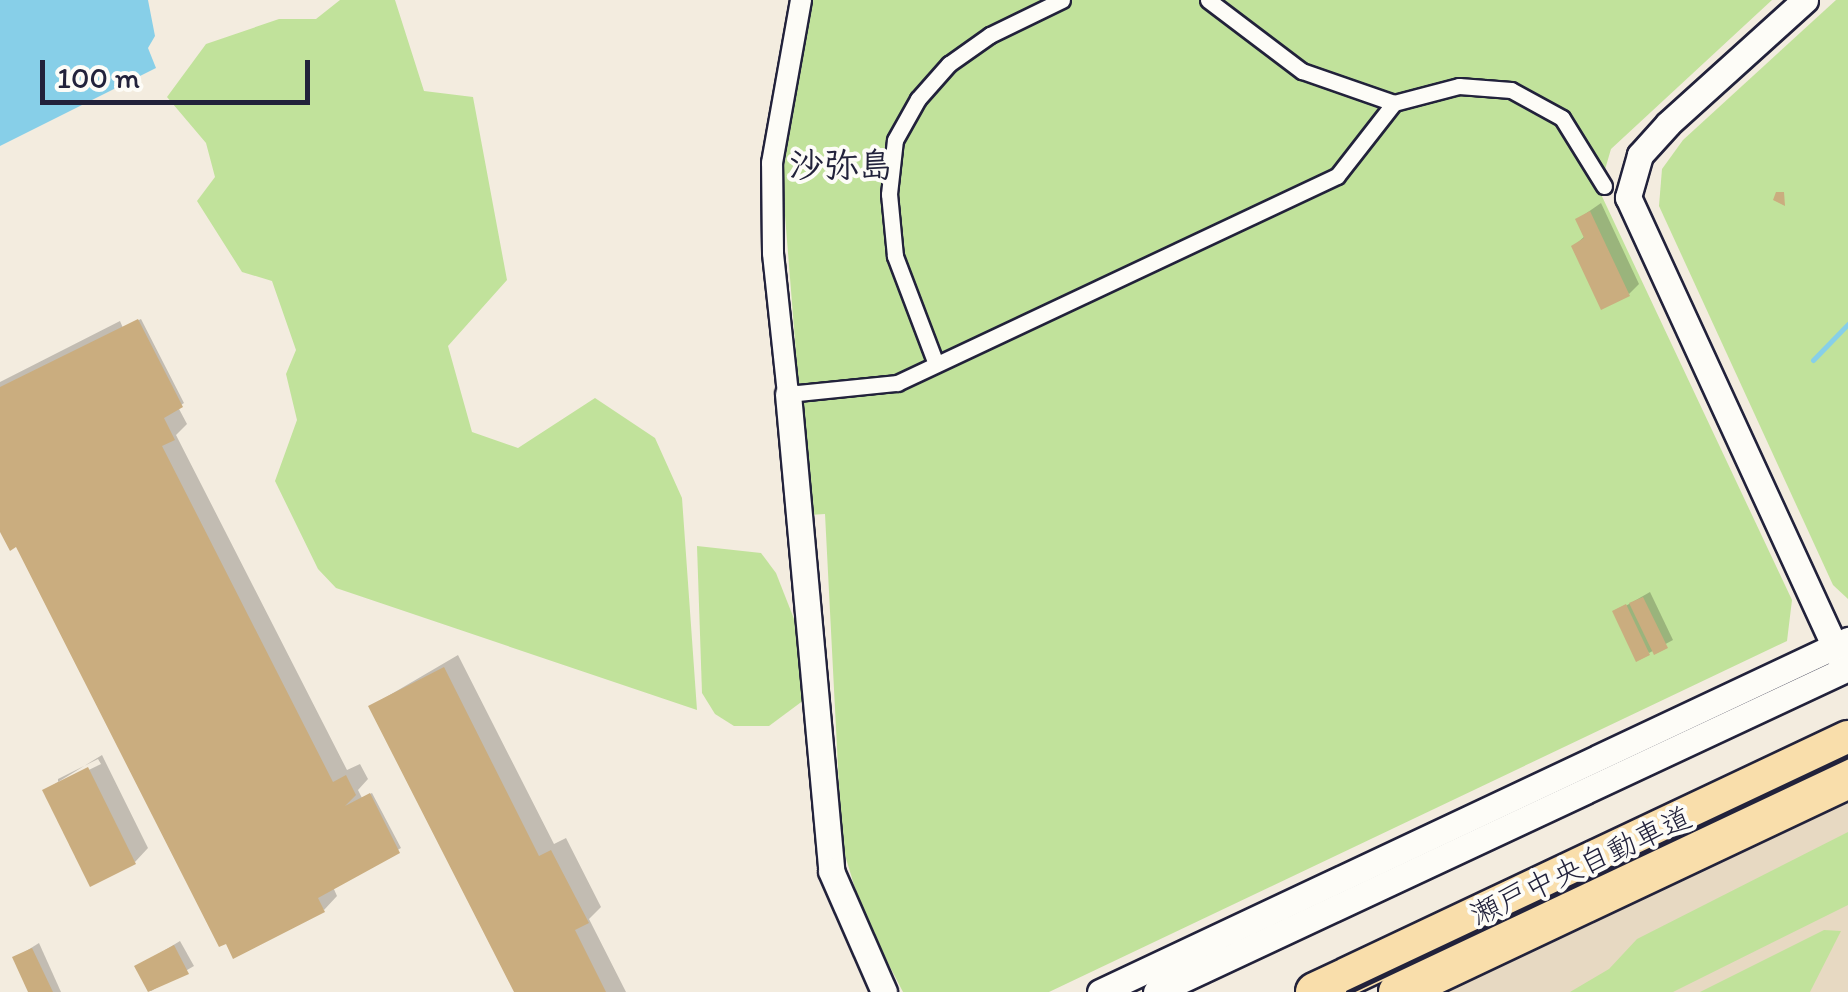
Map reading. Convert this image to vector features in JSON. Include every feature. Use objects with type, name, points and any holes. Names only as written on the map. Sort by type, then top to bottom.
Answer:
[{"type":"highway","name":"瀬戸中央自動車道","points":[[1314,992],[1848,740]]},
{"type":"highway","name":"瀬戸中央自動車道","points":[[1398,992],[1848,779]]},
{"type":"street","points":[[801,0],[772,163],[773,253],[831,871],[884,992]]},
{"type":"street","points":[[936,364],[895,256],[889,194],[895,140],[918,99],[950,64],[990,35],[1062,0]]},
{"type":"street","points":[[1208,0],[1302,71],[1394,103],[1459,86],[1511,90],[1562,118],[1604,186]]},
{"type":"street","points":[[1806,0],[1658,134],[1640,156],[1628,197],[1844,656]]},
{"type":"street","points":[[788,394],[897,382],[1338,176],[1394,103]]},
{"type":"street","points":[[1100,992],[1844,656]]},
{"type":"street","points":[[1156,992],[1844,656]]},
{"type":"shaded area","points":[[1848,803],[1848,992],[1443,992]]},
{"type":"green space","points":[[340,0],[395,0],[424,91],[473,97],[507,280],[448,346],[472,432],[518,448],[595,398],[655,438],[682,498],[697,710],[336,588],[318,569],[275,481],[297,420],[286,374],[296,350],[272,281],[242,272],[197,201],[215,177],[206,143],[167,97],[206,44],[279,19],[316,19]]},
{"type":"green space","points":[[812,0],[1772,0],[1611,149],[1599,190],[1792,600],[1787,641],[1049,992],[903,992],[863,915],[842,845],[825,514],[809,515],[782,178]]},
{"type":"green space","points":[[1836,0],[1848,0],[1848,599],[1833,585],[1659,206],[1662,169],[1683,140]]},
{"type":"green space","points":[[697,546],[761,553],[776,573],[796,624],[804,700],[769,726],[734,726],[715,714],[702,693]]},
{"type":"green space","points":[[1848,832],[1848,905],[1673,992],[1570,992],[1609,969],[1637,939]]},
{"type":"green space","points":[[1824,930],[1841,931],[1810,992],[1700,992]]},
{"type":"water","points":[[0,0],[148,0],[155,36],[148,48],[156,68],[0,146]]},
{"type":"building","points":[[1776,192],[1784,192],[1785,206],[1773,200]]},
{"type":"building","points":[[1590,211],[1630,296],[1601,310],[1571,246],[1584,238],[1575,219]]},
{"type":"building","points":[[138,319],[183,407],[164,418],[175,440],[162,446],[333,782],[346,775],[356,795],[345,806],[370,793],[400,853],[318,898],[325,912],[233,959],[226,944],[219,947],[16,547],[10,551],[0,532],[0,387]]},
{"type":"building","points":[[1643,597],[1668,648],[1654,655],[1629,603]]},
{"type":"building","points":[[1626,604],[1650,655],[1636,662],[1612,611]]},
{"type":"building","points":[[444,667],[539,856],[551,850],[589,923],[575,930],[606,992],[514,992],[368,706]]},
{"type":"building","points":[[88,767],[136,864],[90,887],[42,790]]},
{"type":"building","points":[[174,945],[189,974],[148,992],[134,966]]},
{"type":"building","points":[[32,948],[53,992],[28,992],[12,957]]},
{"type":"waterway","points":[[1813,360],[1848,324]]},
{"type":"railway","points":[[1348,992],[1848,756]]},
{"type":"district","name":"沙弥島","points":[[841,165]]}]
